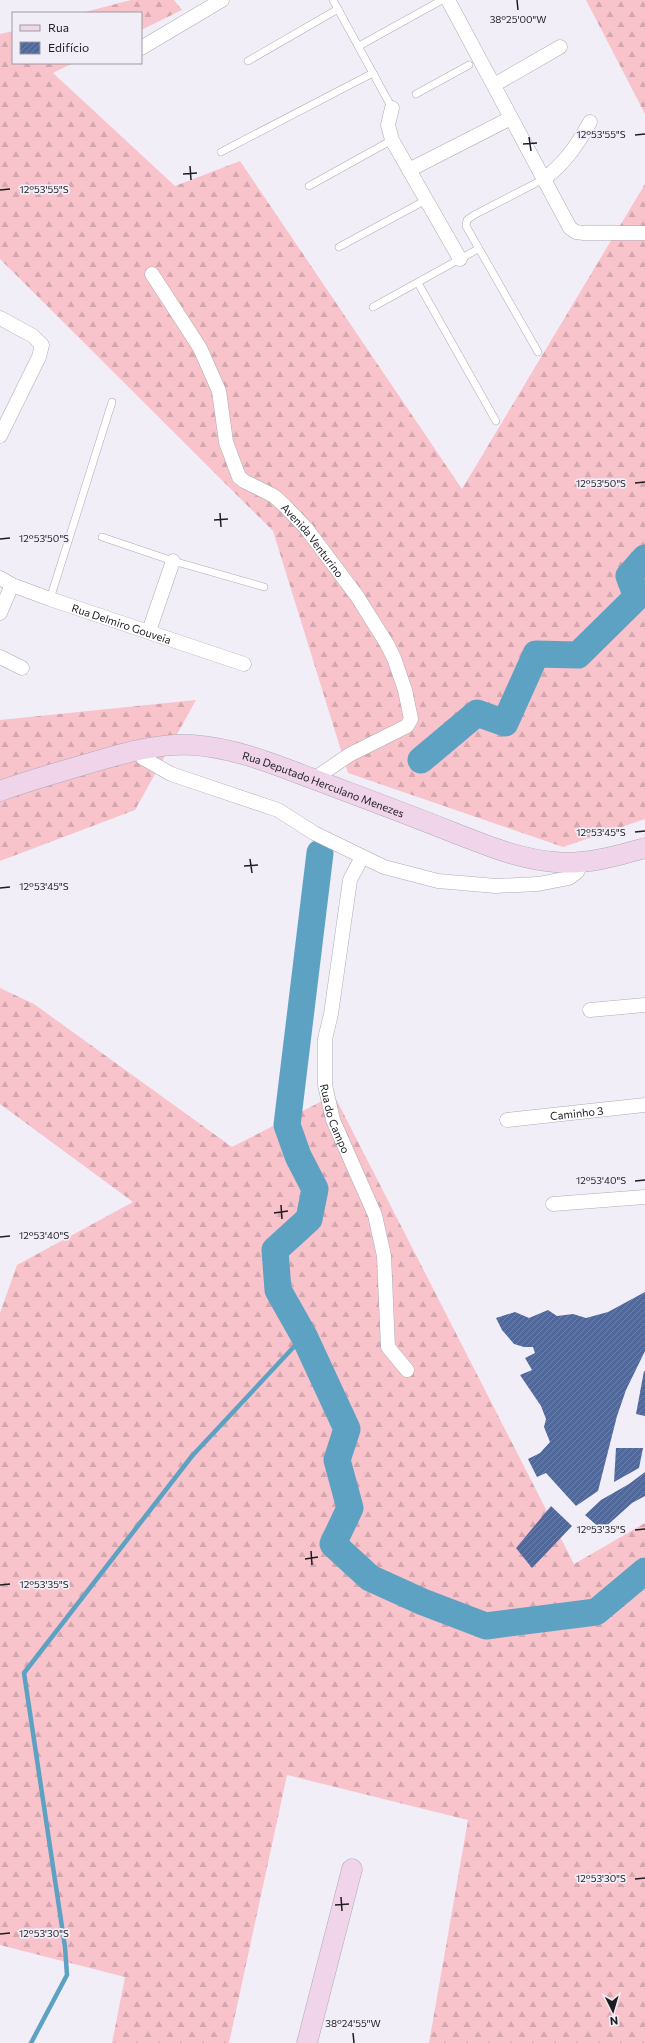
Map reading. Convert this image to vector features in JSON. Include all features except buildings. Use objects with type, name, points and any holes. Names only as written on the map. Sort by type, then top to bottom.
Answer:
[{"type":"main road","name":"Rua Deputado Herculano Menezes","points":[[0,791],[29,780],[138,749],[161,745],[209,747],[238,753],[314,779],[503,852],[531,859],[556,862],[583,861],[610,858],[645,848]]},
{"type":"main road","points":[[307,2043],[352,1869]]},
{"type":"street","points":[[142,47],[222,0]]},
{"type":"street","points":[[448,0],[475,63],[494,85],[573,231],[584,233],[645,233]]},
{"type":"street","points":[[494,85],[560,47]]},
{"type":"street","points":[[392,108],[388,125],[392,140],[460,259]]},
{"type":"street","points":[[409,170],[511,118]]},
{"type":"street","points":[[544,179],[564,162],[578,145],[590,122]]},
{"type":"street","name":"Avenida Venturino","points":[[152,274],[200,348],[219,391],[226,442],[239,477],[274,496],[306,528],[374,622],[394,658],[405,690],[411,719],[407,726],[349,755],[314,779]]},
{"type":"street","points":[[0,318],[33,336],[42,345],[39,357],[0,436]]},
{"type":"street","points":[[149,631],[173,561]]},
{"type":"street","points":[[0,613],[6,581]]},
{"type":"street","name":"Rua Delmiro Gouveia","points":[[6,581],[50,599],[244,664]]},
{"type":"street","points":[[0,658],[22,668]]},
{"type":"street","points":[[138,749],[143,758],[170,774],[278,810],[314,833],[384,867],[438,881],[496,886],[538,884],[569,878],[577,872],[583,861]]},
{"type":"street","name":"Rua do Campo","points":[[362,857],[350,880],[331,1014],[325,1040],[325,1085],[333,1120],[375,1215],[384,1256],[388,1347],[407,1370]]},
{"type":"street","points":[[590,1010],[645,1005]]},
{"type":"street","name":"Caminho 3","points":[[507,1120],[645,1106]]},
{"type":"street","points":[[553,1204],[645,1197]]},
{"type":"lane","points":[[333,0],[392,108]]},
{"type":"lane","points":[[359,46],[442,0]]},
{"type":"lane","points":[[248,62],[338,9]]},
{"type":"lane","points":[[416,94],[475,63]]},
{"type":"lane","points":[[221,152],[373,73]]},
{"type":"lane","points":[[309,186],[392,140]]},
{"type":"lane","points":[[538,352],[478,250],[466,226],[467,220],[544,179]]},
{"type":"lane","points":[[339,247],[426,200]]},
{"type":"lane","points":[[373,307],[478,250]]},
{"type":"lane","points":[[418,283],[496,421]]},
{"type":"lane","points":[[50,599],[112,402]]},
{"type":"lane","points":[[102,537],[173,561],[264,587]]},
{"type":"green space","points":[[131,0],[174,0],[182,10],[142,30],[142,12],[85,12]]},
{"type":"green space","points":[[586,0],[645,0],[645,114]]},
{"type":"green space","points":[[12,31],[12,64],[71,64],[53,73],[175,186],[240,161],[462,489],[645,184],[645,819],[563,847],[348,773],[273,531],[0,259],[0,34]]},
{"type":"green space","points":[[196,700],[135,810],[0,861],[0,720]]},
{"type":"green space","points":[[0,988],[34,1004],[232,1147],[334,1095],[574,1564],[645,1523],[645,2043],[429,2043],[468,1820],[287,1775],[229,2043],[112,2043],[125,1977],[0,1945],[0,1313],[17,1265],[133,1202],[0,1104]]},
{"type":"waterway","points":[[421,760],[477,713],[505,723],[536,654],[578,655],[637,597],[629,576],[645,558]]},
{"type":"waterway","points":[[320,853],[287,1125],[298,1156],[315,1189],[309,1219],[275,1250],[278,1290],[304,1336],[347,1429],[337,1460],[350,1508],[333,1544],[370,1578],[423,1602],[486,1626],[596,1612],[645,1571]]},
{"type":"waterway","points":[[31,2043],[67,1975],[65,1947],[24,1673],[192,1456],[304,1336]]}]
